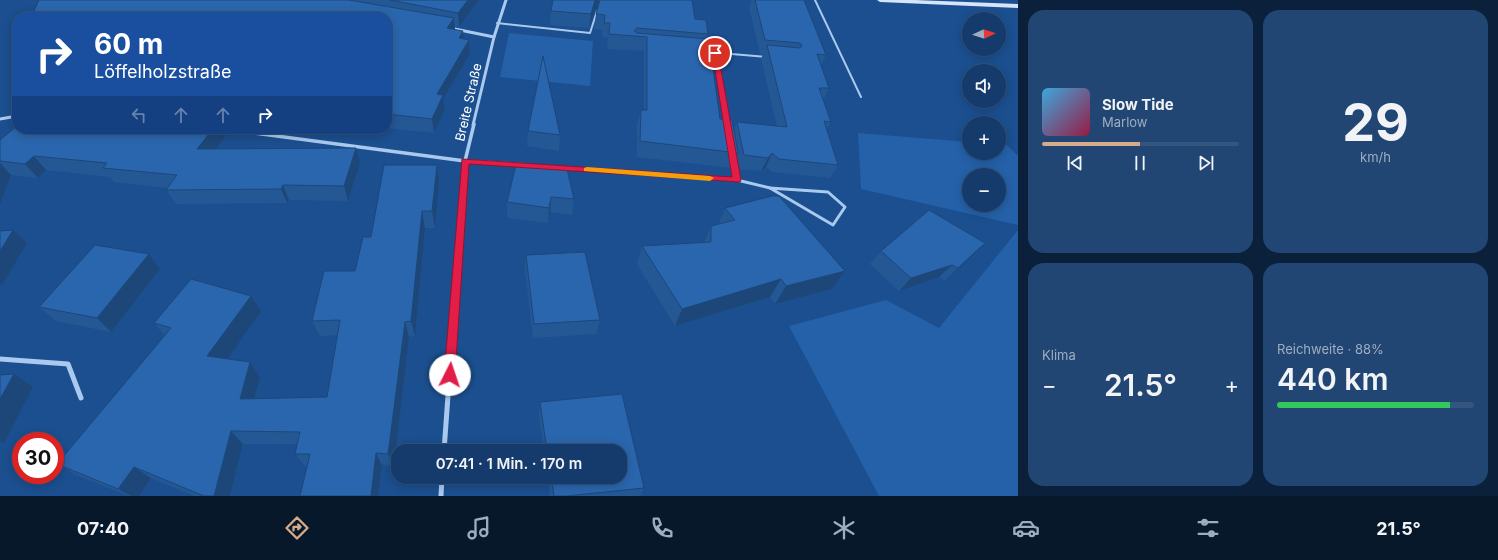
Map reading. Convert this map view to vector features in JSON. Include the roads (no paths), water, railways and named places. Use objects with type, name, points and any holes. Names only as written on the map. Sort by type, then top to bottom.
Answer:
[{"type":"street","name":"Breite Straße","points":[[445,444],[465,161],[497,24],[506,0]]},
{"type":"street","points":[[880,0],[1018,6]]},
{"type":"street","points":[[449,28],[494,37]]},
{"type":"street","points":[[0,119],[12,117]]},
{"type":"street","points":[[262,134],[465,161],[535,166]]},
{"type":"street","points":[[558,167],[737,180]]},
{"type":"street","points":[[0,359],[68,364],[80,398]]},
{"type":"street","points":[[441,496],[442,484]]},
{"type":"lane","points":[[815,0],[861,97]]},
{"type":"lane","points":[[497,24],[590,32],[597,11]]},
{"type":"lane","points":[[707,52],[770,57]]},
{"type":"lane","points":[[715,53],[728,128]]},
{"type":"lane","points":[[733,158],[737,180],[770,188],[828,192],[845,207],[833,225],[770,188]]}]
